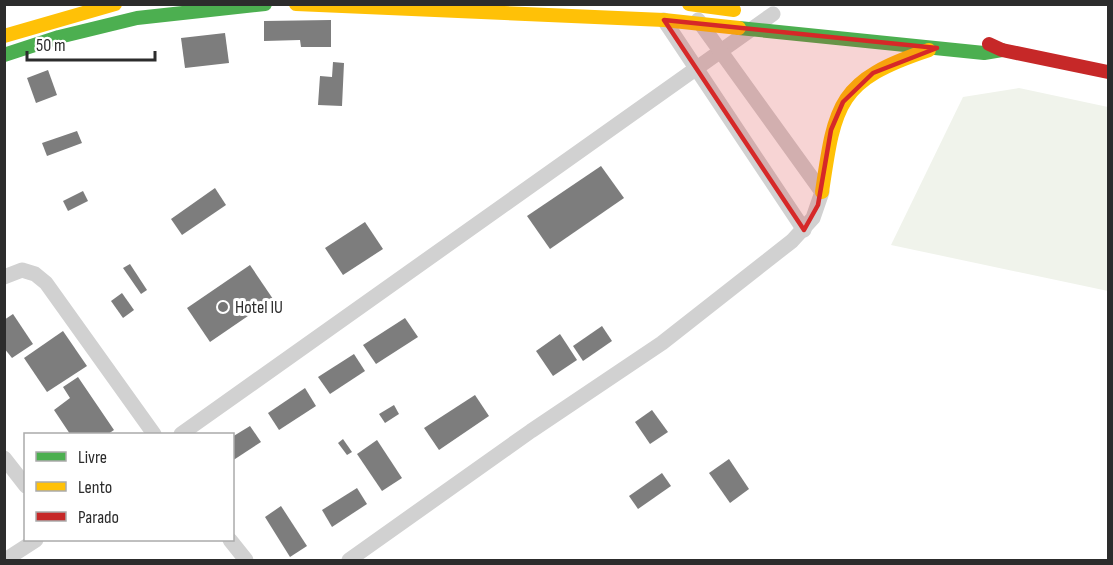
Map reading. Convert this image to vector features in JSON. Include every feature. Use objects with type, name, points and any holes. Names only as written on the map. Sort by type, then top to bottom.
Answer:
[{"type":"main road","points":[[4,36],[115,4]]},
{"type":"main road","points":[[4,55],[135,11],[265,4]]},
{"type":"main road","points":[[296,4],[576,10],[984,53],[1002,50]]},
{"type":"main road","points":[[688,4],[779,15]]},
{"type":"main road","points":[[900,30],[973,40],[1002,50],[1108,72]]},
{"type":"main road","points":[[822,192],[831,130],[843,102],[859,83],[873,73],[895,61],[937,48]]},
{"type":"street","points":[[349,561],[531,431],[663,343],[804,230],[813,218],[822,192],[688,4]]},
{"type":"street","points":[[184,433],[755,28],[779,15]]},
{"type":"street","points":[[664,20],[804,230]]},
{"type":"street","points":[[4,277],[22,270],[35,274],[46,283],[153,433]]},
{"type":"street","points":[[4,458],[24,483]]},
{"type":"street","points":[[5,561],[35,541]]},
{"type":"street","points":[[231,541],[246,561]]},
{"type":"highlighted area","points":[[664,20],[937,48],[873,73],[843,102],[831,130],[818,205],[804,230]]},
{"type":"shaded area","points":[[1019,88],[1108,107],[1108,291],[891,245],[963,97]]},
{"type":"building","points":[[331,20],[331,47],[301,47],[300,40],[264,41],[264,21]]},
{"type":"building","points":[[225,33],[229,63],[185,68],[181,38]]},
{"type":"building","points":[[333,62],[344,63],[342,106],[318,105],[320,76],[332,77]]},
{"type":"building","points":[[48,70],[57,95],[36,103],[27,78]]},
{"type":"building","points":[[77,131],[82,143],[47,156],[42,143]]},
{"type":"building","points":[[601,166],[624,198],[550,249],[527,216]]},
{"type":"building","points":[[215,188],[226,205],[182,235],[171,219]]},
{"type":"building","points":[[83,191],[88,201],[68,211],[63,201]]},
{"type":"building","points":[[365,222],[383,249],[343,275],[325,248]]},
{"type":"building","points":[[130,264],[147,290],[141,294],[123,268]]},
{"type":"building","points":[[250,265],[273,299],[210,342],[187,308]]},
{"type":"building","points":[[122,293],[134,310],[123,318],[111,301]]},
{"type":"building","points":[[13,314],[33,344],[12,358],[4,348],[4,320]]},
{"type":"building","points":[[405,318],[418,337],[376,364],[363,345]]},
{"type":"building","points":[[602,326],[612,341],[583,361],[573,346]]},
{"type":"building","points":[[63,331],[87,366],[47,392],[24,358]]},
{"type":"building","points":[[560,334],[577,360],[553,376],[536,351]]},
{"type":"building","points":[[354,354],[365,371],[330,394],[318,377]]},
{"type":"building","points":[[78,377],[114,430],[110,433],[69,433],[54,410],[70,398],[63,387]]},
{"type":"building","points":[[305,388],[316,406],[279,430],[268,413]]},
{"type":"building","points":[[475,395],[489,416],[439,450],[424,428]]},
{"type":"building","points":[[394,405],[399,414],[385,423],[379,414]]},
{"type":"building","points":[[652,410],[668,432],[650,444],[635,422]]},
{"type":"building","points":[[250,426],[261,442],[234,460],[234,436]]},
{"type":"building","points":[[343,439],[352,452],[347,455],[338,443]]},
{"type":"building","points":[[377,440],[402,478],[382,491],[357,454]]},
{"type":"building","points":[[729,459],[749,489],[730,503],[709,473]]},
{"type":"building","points":[[662,473],[671,486],[638,509],[629,496]]},
{"type":"building","points":[[357,488],[367,504],[332,527],[322,510]]},
{"type":"building","points":[[281,506],[307,546],[290,557],[265,517]]},
{"type":"traffic: fast","points":[[4,55],[59,37],[137,18],[265,4]]},
{"type":"traffic: fast","points":[[739,28],[984,53],[1002,50]]},
{"type":"traffic: slow","points":[[4,36],[115,4]]},
{"type":"traffic: slow","points":[[296,4],[664,20],[739,28]]},
{"type":"traffic: slow","points":[[689,4],[734,10]]},
{"type":"traffic: slow","points":[[822,192],[831,136],[846,99],[876,72],[929,50]]},
{"type":"traffic: jam","points":[[989,44],[1002,50],[1108,72]]},
{"type":"place","name":"Hotel IU","points":[[223,307]]}]
